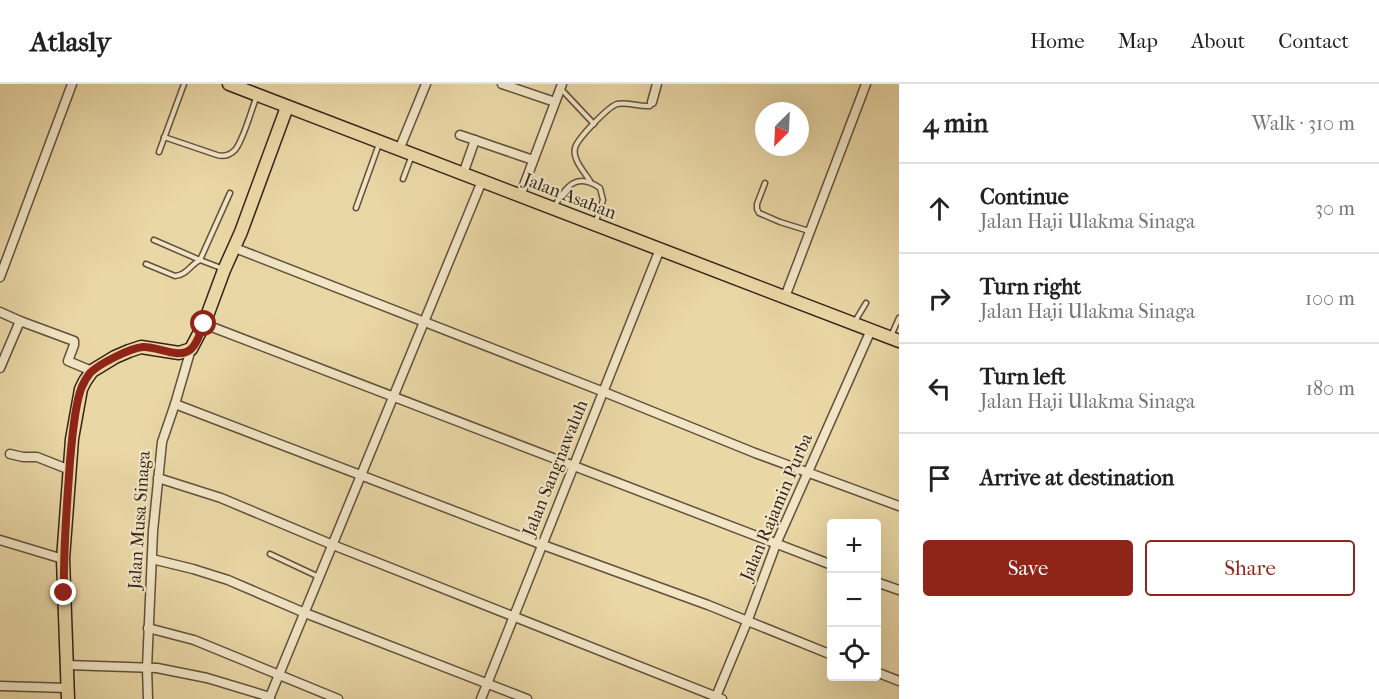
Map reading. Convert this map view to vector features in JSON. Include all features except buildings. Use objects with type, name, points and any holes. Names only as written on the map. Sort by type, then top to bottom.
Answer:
[{"type":"main road","name":"Jalan Asahan","points":[[229,84],[895,339]]},
{"type":"main road","points":[[68,694],[63,559],[72,439],[81,389],[92,371],[115,357],[141,347],[171,352],[191,349],[204,324],[224,270],[235,248],[287,106]]},
{"type":"street","points":[[1,274],[72,84]]},
{"type":"street","points":[[399,150],[426,84]]},
{"type":"street","points":[[502,84],[555,102]]},
{"type":"street","points":[[652,102],[657,84]]},
{"type":"street","points":[[785,297],[866,84]]},
{"type":"street","points":[[520,196],[561,86]]},
{"type":"street","points":[[460,135],[533,160]]},
{"type":"street","points":[[462,174],[475,140]]},
{"type":"street","points":[[67,665],[176,671],[207,678],[270,698],[482,181]]},
{"type":"street","points":[[235,248],[807,473],[899,506]]},
{"type":"street","name":"Jalan Sangnawaluh","points":[[481,699],[660,249]]},
{"type":"street","points":[[0,312],[74,340],[68,361],[92,371]]},
{"type":"street","points":[[0,368],[20,321]]},
{"type":"street","points":[[204,324],[827,563]]},
{"type":"street","name":"Jalan Rajamin Purba","points":[[718,698],[776,544],[871,330]]},
{"type":"street","name":"Jalan Musa Sinaga","points":[[148,699],[148,628],[153,531],[162,442],[191,349]]},
{"type":"street","points":[[175,404],[543,545],[708,605],[827,653]]},
{"type":"street","points":[[10,454],[37,457],[70,470]]},
{"type":"street","points":[[158,478],[221,498],[718,698]]},
{"type":"street","points":[[0,540],[63,559]]},
{"type":"street","points":[[152,559],[193,568],[219,577],[526,699]]},
{"type":"street","points":[[881,584],[899,590]]},
{"type":"street","points":[[148,628],[194,640],[338,699]]},
{"type":"street","points":[[881,674],[899,681]]},
{"type":"street","points":[[0,686],[68,694]]},
{"type":"lane","points":[[159,152],[184,84]]},
{"type":"lane","points":[[561,86],[594,124]]},
{"type":"lane","points":[[164,137],[217,155],[229,154],[241,140],[257,95]]},
{"type":"lane","points":[[595,225],[603,200],[600,188],[590,181],[575,157],[575,148],[606,110],[617,104],[650,106],[652,102]]},
{"type":"lane","points":[[356,208],[380,142]]},
{"type":"lane","points":[[403,180],[412,154]]},
{"type":"lane","points":[[554,209],[565,189],[578,181],[590,181]]},
{"type":"lane","points":[[765,183],[757,209],[759,213],[810,231]]},
{"type":"lane","points":[[146,264],[175,276],[187,272],[200,260],[230,193]]},
{"type":"lane","points":[[154,240],[224,270]]},
{"type":"lane","points":[[854,324],[866,303]]},
{"type":"lane","points":[[895,339],[899,318]]},
{"type":"lane","points":[[270,555],[320,577]]},
{"type":"route","points":[[64,593],[63,559],[72,439],[78,399],[85,381],[92,371],[115,357],[141,347],[179,353],[191,349],[204,324]]}]
